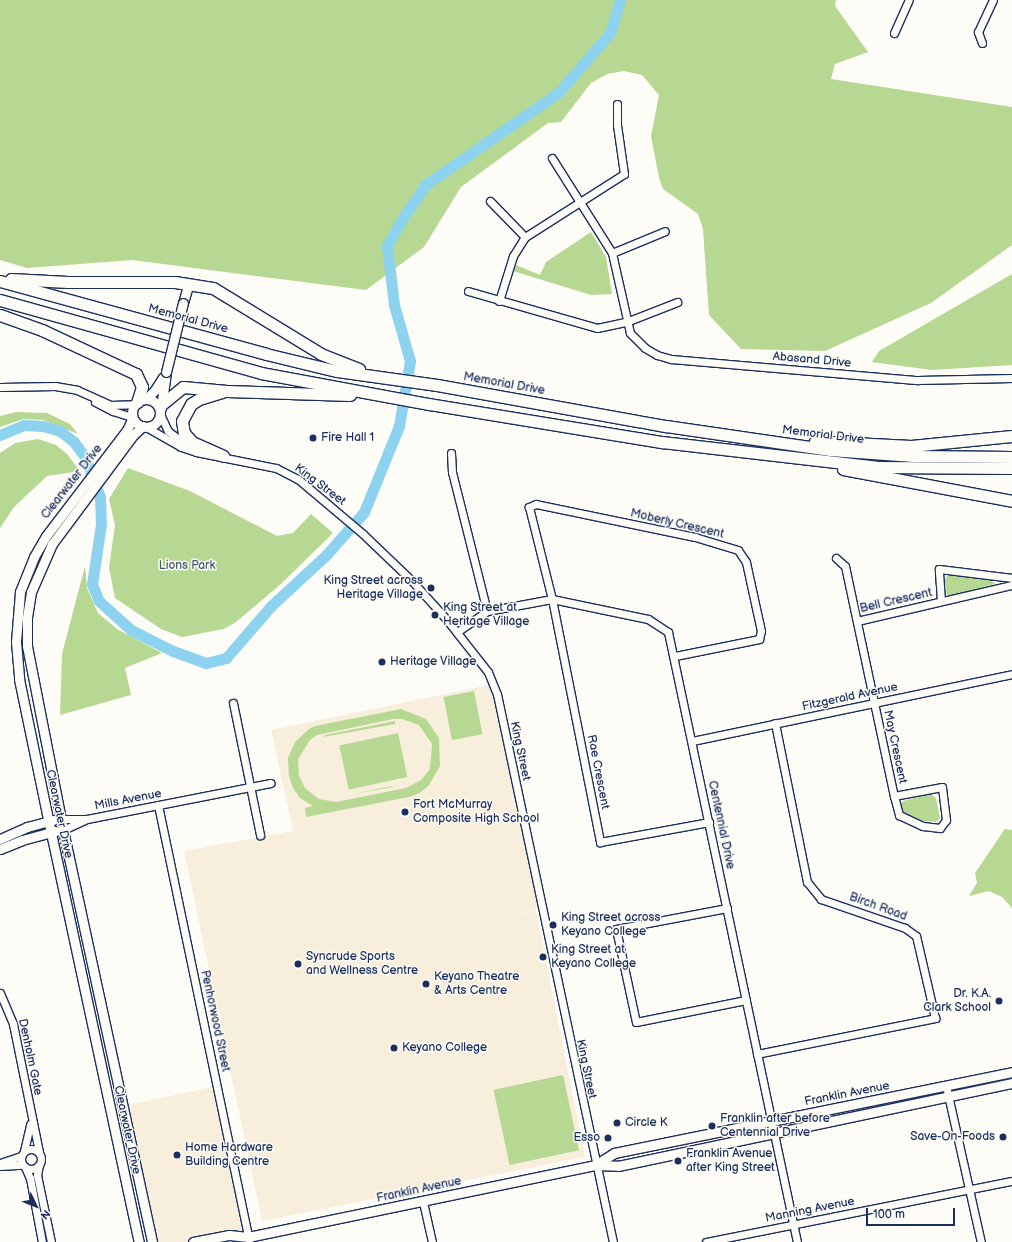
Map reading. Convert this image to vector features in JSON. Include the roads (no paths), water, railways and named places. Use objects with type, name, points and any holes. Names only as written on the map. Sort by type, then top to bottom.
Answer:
[{"type":"highway","points":[[0,278],[68,282],[175,282],[213,288],[321,354],[384,377]]},
{"type":"highway","name":"Memorial Drive","points":[[0,281],[266,354],[337,371],[437,385],[736,437],[830,450],[905,456],[1012,457]]},
{"type":"highway","name":"Memorial Drive","points":[[0,300],[261,373],[428,404],[662,442],[877,467],[1012,468]]},
{"type":"highway","points":[[0,315],[42,330],[136,374],[142,387],[139,401]]},
{"type":"highway","points":[[160,410],[183,387],[227,391],[383,396]]},
{"type":"highway","points":[[223,456],[192,442],[184,433],[182,421],[186,409],[199,398],[227,391]]},
{"type":"highway","points":[[736,437],[912,446],[989,441],[1012,436]]},
{"type":"highway","points":[[756,453],[1012,501]]},
{"type":"main road","points":[[166,372],[155,390],[139,401],[132,418],[145,427],[156,423],[160,410],[166,372],[188,285]]},
{"type":"main road","points":[[139,401],[156,403],[160,410]]},
{"type":"main road","name":"Clearwater Drive","points":[[132,418],[130,432],[26,573],[20,592],[16,630],[19,679],[50,832],[139,1242]]},
{"type":"main road","name":"Clearwater Drive","points":[[130,432],[145,427]]},
{"type":"main road","name":"Clearwater Drive","points":[[60,526],[37,575],[31,592],[27,618],[27,646],[32,680],[60,819],[152,1242]]},
{"type":"main road","points":[[0,839],[27,827],[60,819]]},
{"type":"main road","points":[[0,848],[50,832],[63,830]]},
{"type":"main road","name":"Franklin Avenue","points":[[194,1242],[229,1235],[246,1240],[594,1164],[614,1153],[1012,1072]]},
{"type":"main road","name":"Franklin Avenue","points":[[594,1164],[618,1166],[1012,1083]]},
{"type":"street","points":[[894,33],[909,0]]},
{"type":"street","points":[[982,43],[978,32],[994,0]]},
{"type":"street","points":[[499,300],[513,256],[525,237],[624,174],[617,126],[617,104]]},
{"type":"street","points":[[552,158],[612,253],[665,231]]},
{"type":"street","points":[[490,201],[525,237]]},
{"type":"street","name":"Abasand Drive","points":[[612,253],[626,322],[630,333],[645,348],[671,359],[918,380],[1012,378]]},
{"type":"street","points":[[468,291],[597,328],[626,322],[677,302]]},
{"type":"street","points":[[0,386],[35,385],[77,390],[110,405],[139,401]]},
{"type":"street","points":[[77,390],[102,407],[132,418]]},
{"type":"street","name":"King Street","points":[[160,410],[165,426],[176,438],[208,453]]},
{"type":"street","name":"King Street","points":[[145,427],[181,447],[288,473],[363,534],[422,591],[457,632],[488,672],[497,694],[594,1164],[612,1242]]},
{"type":"street","points":[[452,453],[452,472],[487,611]]},
{"type":"street","name":"Moberly Crescent","points":[[552,599],[529,507],[536,504],[695,537],[738,550],[746,562],[761,631],[759,639],[675,656]]},
{"type":"street","name":"Bell Crescent","points":[[836,558],[845,566],[874,703]]},
{"type":"street","name":"Bell Crescent","points":[[941,601],[939,569],[1012,578]]},
{"type":"street","name":"Bell Crescent","points":[[857,621],[1012,585]]},
{"type":"street","name":"Centennial Drive","points":[[457,632],[487,611],[552,599],[648,619],[668,632],[675,656],[797,1242]]},
{"type":"street","name":"Rae Crescent","points":[[552,599],[600,842],[709,822]]},
{"type":"street","name":"Fitzgerald Avenue","points":[[692,740],[1012,674]]},
{"type":"street","points":[[233,703],[260,835]]},
{"type":"street","name":"May Crescent","points":[[874,703],[894,796],[899,814],[923,826],[940,828],[946,820],[942,788],[894,796]]},
{"type":"street","name":"Birch Road","points":[[757,1054],[935,1018],[916,936],[905,928],[821,899],[807,882],[775,723]]},
{"type":"street","name":"Mills Avenue","points":[[63,830],[87,820],[271,783]]},
{"type":"street","name":"Penhorwood Street","points":[[158,805],[246,1240]]},
{"type":"street","name":"Mills Avenue","points":[[60,819],[87,820]]},
{"type":"street","points":[[727,908],[616,929],[636,1022],[746,1000]]},
{"type":"street","name":"Denholm Gate","points":[[1,996],[12,1024],[31,1120],[39,1152]]},
{"type":"street","points":[[946,1086],[982,1242]]},
{"type":"street","name":"Denholm Gate","points":[[22,1153],[31,1120]]},
{"type":"street","points":[[0,1163],[34,1149],[39,1152],[41,1159],[37,1174],[51,1242]]},
{"type":"street","points":[[22,1153],[24,1166],[29,1173],[42,1242]]},
{"type":"street","points":[[0,1166],[24,1166],[34,1168],[39,1165]]},
{"type":"street","name":"Manning Avenue","points":[[706,1242],[1012,1181]]},
{"type":"street","points":[[423,1202],[432,1242]]},
{"type":"waterway","points":[[0,435],[23,425],[43,426],[60,431],[74,442],[85,457],[100,497],[101,524],[92,584],[99,601],[131,630],[173,651],[206,663],[226,658],[271,606],[326,555],[364,512],[399,426],[410,361],[394,305],[387,246],[402,219],[425,185],[558,93],[610,33],[620,0]]},
{"type":"place","name":"Fire Hall 1","points":[[313,438]]},
{"type":"place","name":"King Street across Heritage Village","points":[[431,588]]},
{"type":"place","name":"King Street at Heritage Village","points":[[435,615]]},
{"type":"place","name":"Heritage Village","points":[[382,662]]},
{"type":"place","name":"Fort McMurray Composite High School","points":[[405,812]]},
{"type":"place","name":"King Street across Keyano College","points":[[553,925]]},
{"type":"place","name":"King Street at Keyano College","points":[[543,957]]},
{"type":"place","name":"Syncrude Sports and Wellness Centre","points":[[298,964]]},
{"type":"place","name":"Keyano Theatre & Arts Centre","points":[[426,984]]},
{"type":"place","name":"Dr. K.A. Clark School","points":[[999,1001]]},
{"type":"place","name":"Keyano College","points":[[394,1048]]},
{"type":"place","name":"Circle K","points":[[617,1123]]},
{"type":"place","name":"Franklin after before Centennial Drive","points":[[712,1126]]},
{"type":"place","name":"Save-On-Foods","points":[[1003,1137]]},
{"type":"place","name":"Esso","points":[[608,1138]]},
{"type":"place","name":"Home Hardware Building Centre","points":[[177,1155]]},
{"type":"place","name":"Franklin Avenue after King Street","points":[[678,1161]]},
{"type":"park label","name":"Lions Park","points":[[187,566]]}]
